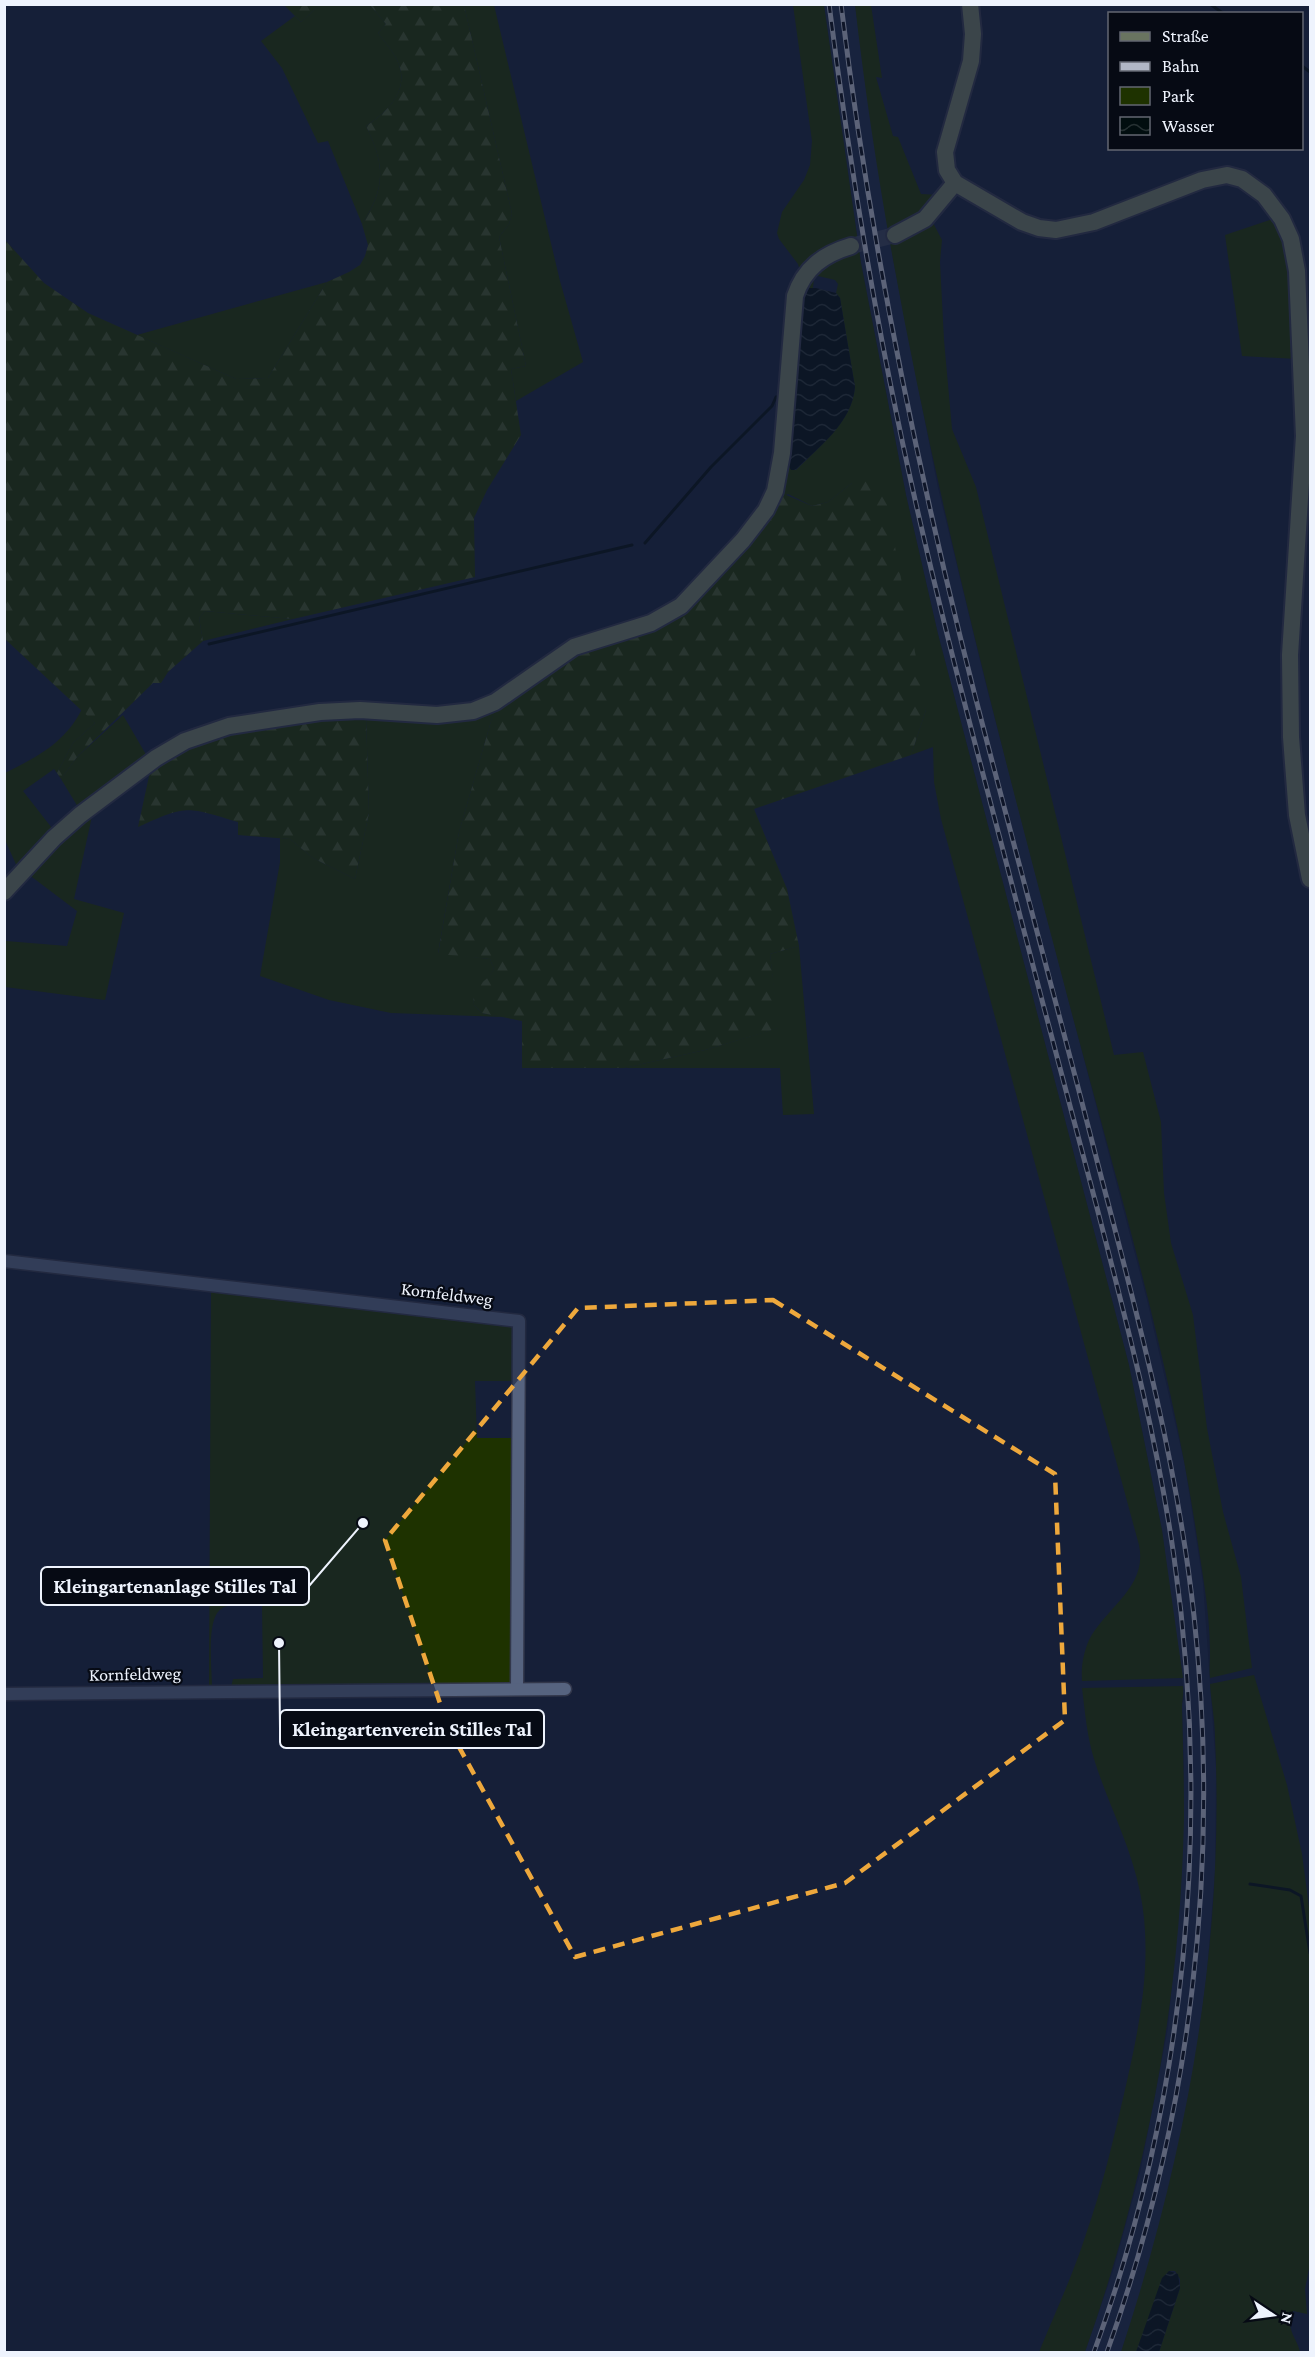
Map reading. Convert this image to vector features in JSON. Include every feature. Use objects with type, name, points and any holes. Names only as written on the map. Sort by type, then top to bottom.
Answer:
[{"type":"street","points":[[970,4],[973,34],[969,75],[945,152],[947,170],[955,183],[1022,222],[1039,228],[1056,230],[1094,222],[1202,180],[1227,175],[1242,179],[1256,189],[1282,219],[1296,261],[1304,408],[1304,472],[1291,636],[1290,714],[1295,795],[1304,855],[1311,879]]},
{"type":"street","points":[[895,235],[925,219],[955,183]]},
{"type":"street","points":[[4,892],[54,838],[80,815],[156,758],[185,741],[229,726],[298,714],[360,710],[437,715],[473,711],[495,702],[574,648],[651,623],[671,613],[700,589],[766,510],[778,482],[794,308],[798,287],[817,261],[835,251],[851,246]]},
{"type":"street","name":"Kornfeldweg","points":[[4,1261],[519,1321],[517,1689]]},
{"type":"street","name":"Kornfeldweg","points":[[4,1694],[565,1689]]},
{"type":"highlighted area","points":[[773,1300],[1055,1474],[1065,1720],[845,1883],[575,1957],[448,1727],[385,1540],[578,1308]]},
{"type":"shaded area","points":[[824,5],[855,5],[893,259],[938,488],[985,681],[1147,1300],[1185,1466],[1203,1583],[1216,1769],[1215,1871],[1207,1972],[1195,2066],[1171,2183],[1145,2281],[1121,2352],[1085,2352],[1113,2271],[1140,2173],[1168,2028],[1182,1869],[1184,1769],[1182,1704],[1184,1699],[1181,1663],[1178,1656],[1162,1530],[1129,1365],[938,634],[906,495],[861,263]]},
{"type":"green space","points":[[284,5],[320,5],[301,22]]},
{"type":"green space","points":[[320,5],[370,5],[386,24],[378,33],[395,57],[401,75],[401,84],[394,101],[366,126],[377,152],[380,176],[375,199],[362,224],[328,141],[318,143],[282,68],[261,41],[295,16],[301,22]]},
{"type":"green space","points":[[370,5],[464,5],[512,214],[509,224],[499,237],[526,366],[511,369],[521,435],[487,490],[474,518],[475,577],[293,619],[205,611],[199,618],[203,641],[168,672],[161,683],[153,683],[77,757],[61,779],[57,773],[73,743],[95,723],[5,639],[5,240],[44,283],[88,313],[236,379],[268,378],[327,282],[360,265],[365,256],[368,245],[362,224],[375,199],[380,176],[377,152],[366,126],[388,108],[401,84],[399,65],[378,33],[386,24]]},
{"type":"green space","points":[[464,5],[494,5],[560,281],[583,362],[516,401],[511,369],[526,366],[499,237],[509,224],[512,214]]},
{"type":"green space","points":[[793,5],[824,5],[861,263],[906,495],[938,634],[1129,1365],[1162,1530],[1183,1678],[1082,1681],[1083,1660],[1089,1640],[1096,1628],[1132,1585],[1140,1560],[1139,1545],[941,819],[934,782],[933,747],[911,755],[926,710],[852,483],[828,502],[812,506],[788,494],[780,498],[800,271],[798,264],[777,233],[782,212],[804,180],[810,165],[812,141]],"holes":[[[818,276],[835,280],[838,284],[836,293],[840,298],[855,387],[853,400],[848,412],[833,433],[796,470],[788,465],[803,295],[808,288],[813,288],[814,278]]]},
{"type":"green space","points":[[855,5],[871,5],[882,78],[876,77],[893,136],[898,137],[921,194],[940,195],[908,237],[931,219],[942,240],[940,262],[944,340],[952,429],[976,487],[1114,1055],[1143,1052],[1161,1122],[1164,1193],[1171,1243],[1193,1315],[1207,1428],[1223,1512],[1241,1577],[1252,1668],[1210,1678],[1210,1636],[1205,1588],[1169,1387],[1136,1250],[1000,738],[941,496],[892,252],[871,129]]},
{"type":"green space","points":[[1276,218],[1287,240],[1297,359],[1242,356],[1225,235]]},
{"type":"green space","points":[[327,282],[268,378],[236,379],[137,335]]},
{"type":"green space","points":[[867,480],[878,484],[886,499],[926,710],[911,755],[754,809],[787,889],[799,946],[770,954],[779,1028],[705,1050],[624,1068],[522,1068],[522,1021],[482,1013],[474,1005],[477,988],[494,969],[490,959],[438,954],[459,832],[494,711],[566,657],[653,627],[784,494],[812,506],[828,502],[852,483]]},
{"type":"green space","points":[[205,611],[293,619],[203,641],[199,618]]},
{"type":"green space","points":[[82,709],[95,723],[73,743],[57,773],[54,769],[23,791],[55,832],[19,871],[5,840],[5,773],[39,755],[59,740]]},
{"type":"green space","points":[[494,711],[459,832],[438,953],[490,959],[494,969],[477,989],[474,1005],[482,1013],[503,1017],[391,1013],[329,1000],[260,976],[280,862],[280,838],[290,839],[313,858],[355,879],[369,813],[366,715]]},
{"type":"green space","points":[[123,715],[148,758],[78,807],[61,779],[77,757]]},
{"type":"green space","points":[[366,715],[369,813],[355,879],[313,858],[290,839],[238,835],[238,822],[208,813],[178,811],[138,827],[151,767],[165,758],[231,730]]},
{"type":"green space","points":[[89,814],[92,816],[74,899],[124,913],[105,1000],[5,987],[6,941],[67,946],[77,911],[28,874]]},
{"type":"green space","points":[[799,946],[814,1114],[783,1115],[780,1068],[624,1068],[705,1050],[778,1028],[770,954]]},
{"type":"green space","points":[[211,1288],[507,1323],[516,1331],[517,1381],[475,1381],[477,1438],[513,1438],[513,1679],[509,1684],[231,1687],[233,1679],[263,1678],[262,1606],[241,1604],[225,1607],[216,1614],[212,1633],[212,1687],[209,1687]]},
{"type":"green space","points":[[1254,1675],[1287,1785],[1302,1854],[1310,1915],[1310,2263],[1305,2289],[1307,2314],[1293,2311],[1290,2323],[1300,2352],[1159,2352],[1180,2288],[1180,2279],[1175,2271],[1169,2271],[1136,2352],[1121,2352],[1165,2202],[1182,2126],[1207,1972],[1214,1894],[1216,1816],[1215,1730],[1210,1684]]},
{"type":"green space","points":[[1183,1686],[1184,1818],[1176,1955],[1167,2023],[1143,2155],[1107,2286],[1085,2352],[1039,2352],[1075,2264],[1102,2182],[1135,2044],[1145,1968],[1146,1943],[1140,1892],[1131,1858],[1094,1759],[1082,1688]]},
{"type":"water","points":[[808,288],[836,293],[840,298],[855,387],[853,400],[841,423],[795,470],[791,470],[788,465],[803,295]]},
{"type":"water","points":[[1169,2271],[1178,2274],[1180,2288],[1159,2352],[1136,2352],[1162,2278]]},
{"type":"waterway","points":[[1210,4],[1221,12]]},
{"type":"waterway","points":[[1303,67],[1310,72]]},
{"type":"waterway","points":[[645,543],[711,467],[772,406],[776,397],[781,396]]},
{"type":"waterway","points":[[209,644],[632,545]]},
{"type":"waterway","points":[[1250,1884],[1290,1890],[1301,1896],[1310,1953]]},
{"type":"tunnel","points":[[851,246],[895,235]]},
{"type":"railway","points":[[829,4],[868,265],[910,475],[962,692],[1129,1335],[1150,1423],[1174,1557],[1185,1657],[1190,1758],[1190,1859],[1183,1960],[1170,2060],[1151,2159],[1125,2256],[1094,2352]]},
{"type":"railway","points":[[841,4],[868,195],[923,480],[968,667],[1144,1342],[1168,1451],[1194,1616],[1201,1709],[1204,1803],[1200,1896],[1192,1989],[1179,2082],[1160,2173],[1136,2263],[1107,2352]]},
{"type":"place","name":"Kleingartenanlage Stilles Tal","points":[[363,1523]]},
{"type":"place","name":"Kleingartenverein Stilles Tal","points":[[279,1643]]}]
